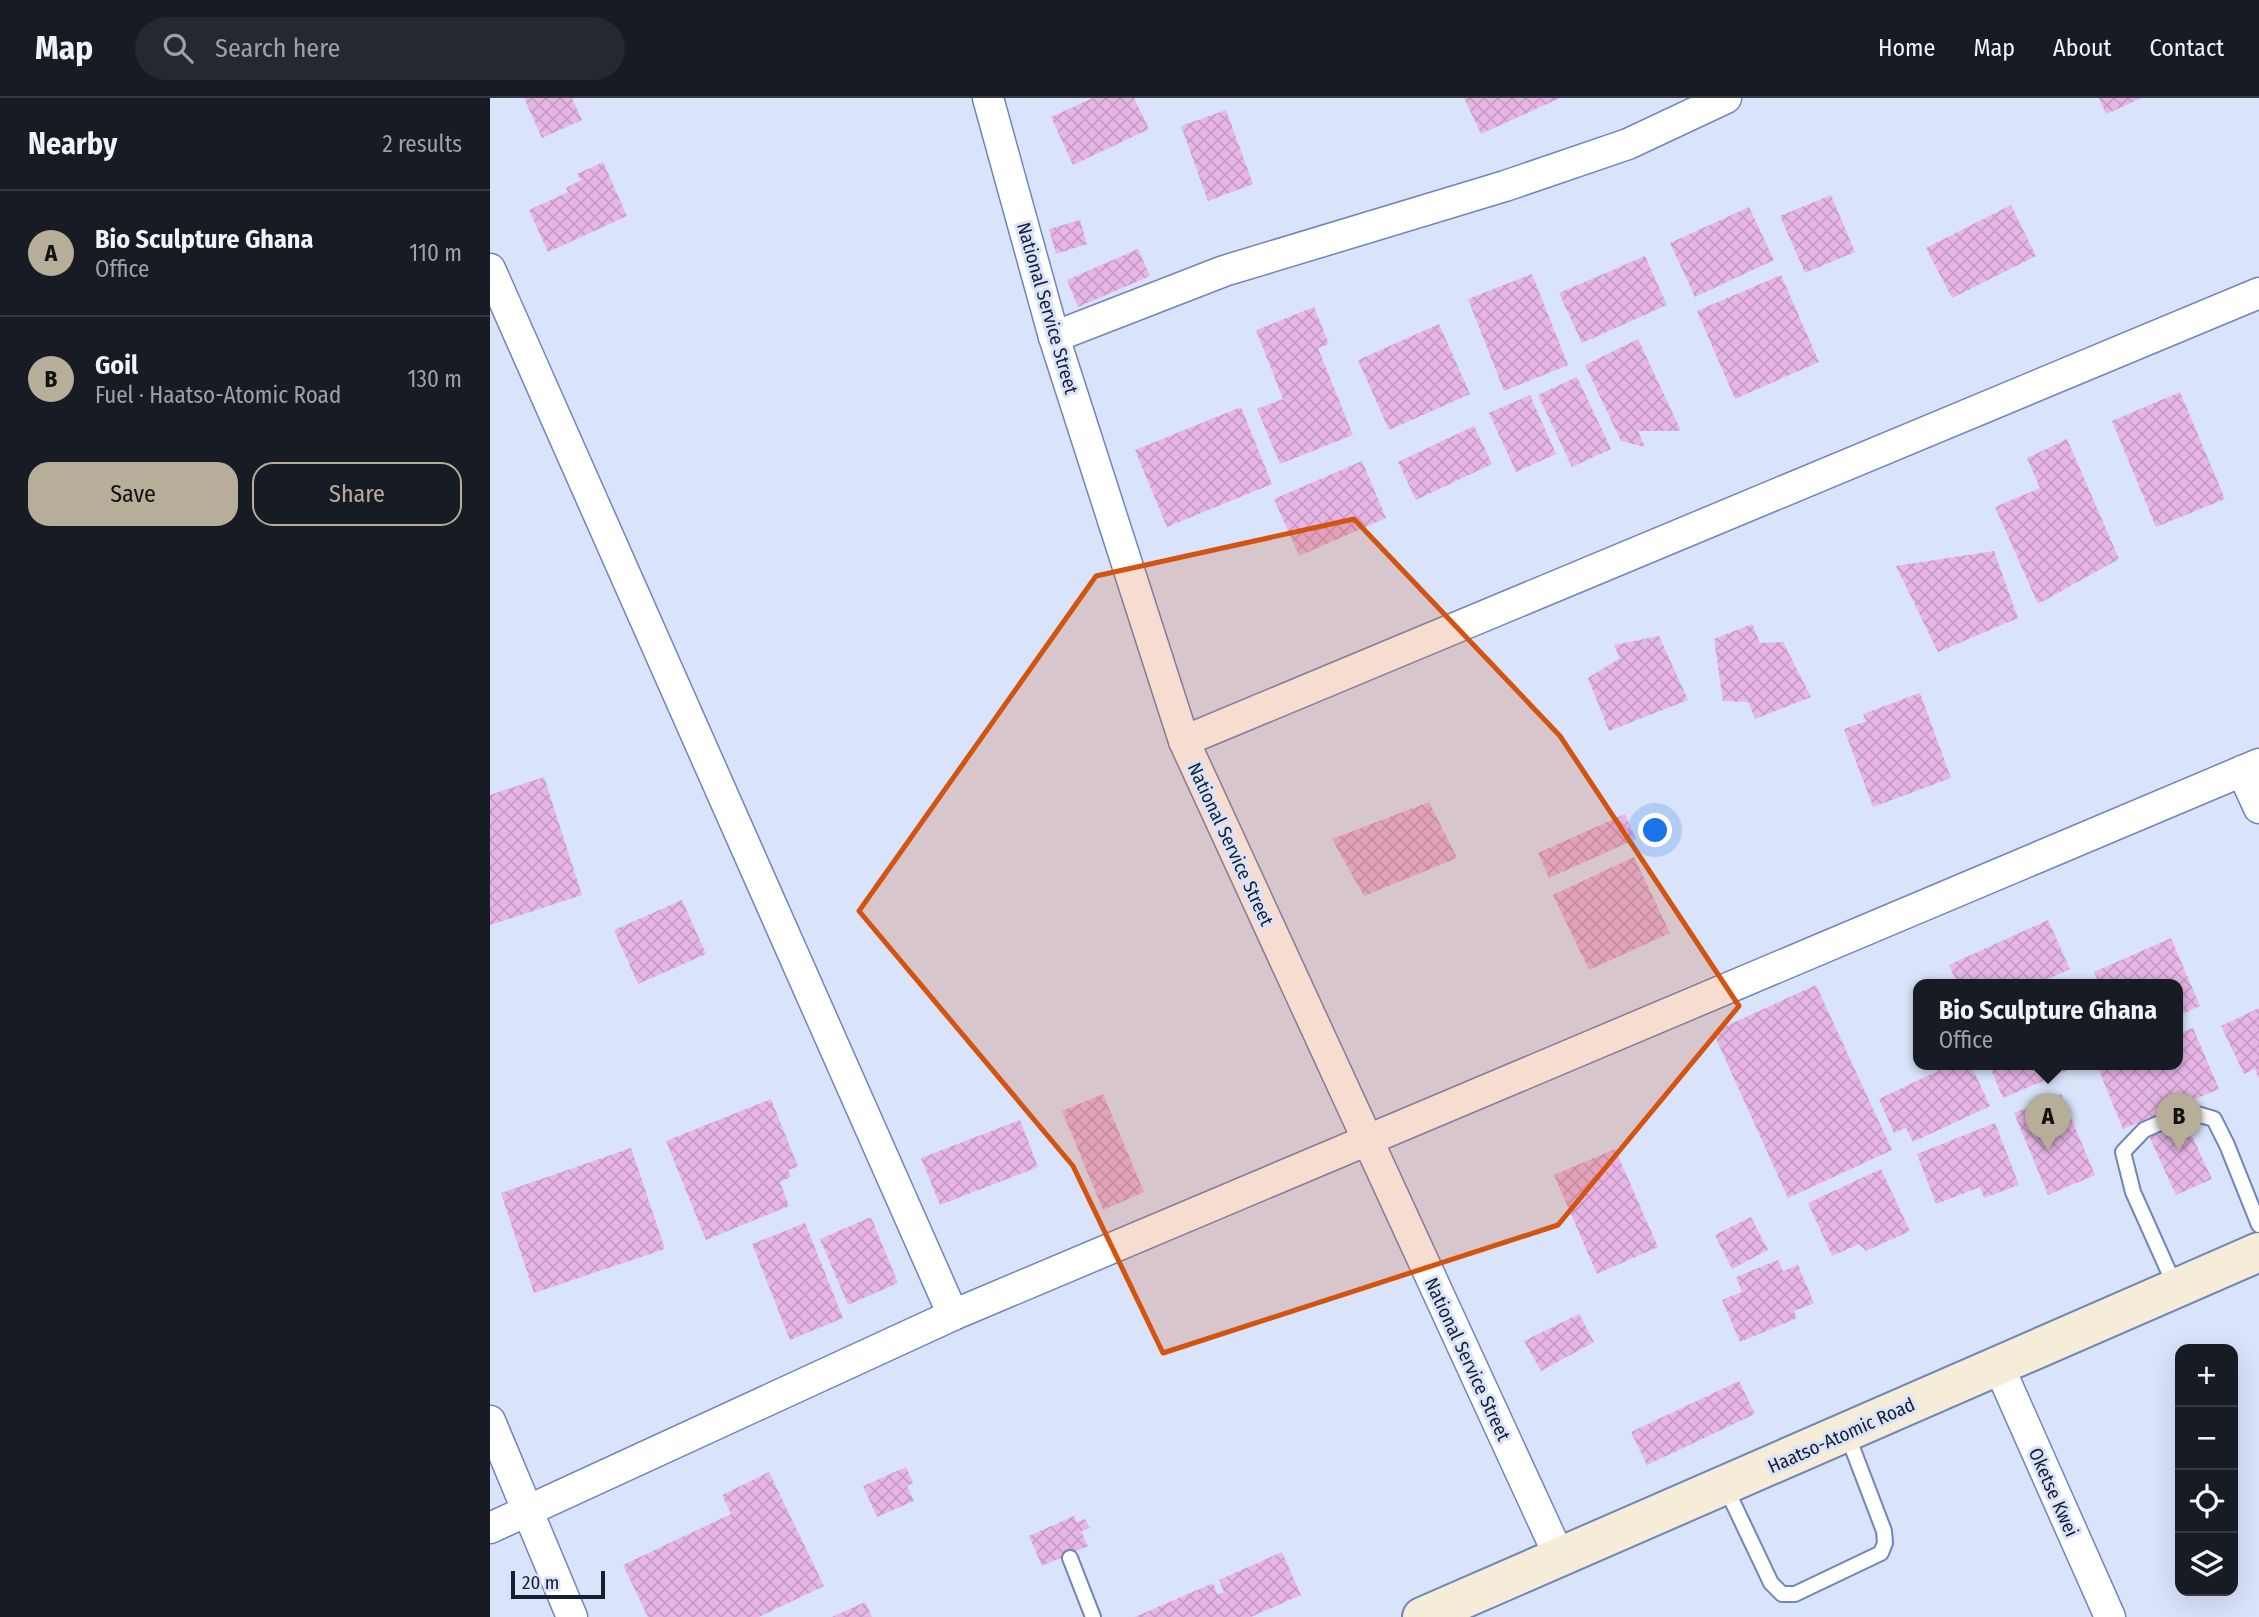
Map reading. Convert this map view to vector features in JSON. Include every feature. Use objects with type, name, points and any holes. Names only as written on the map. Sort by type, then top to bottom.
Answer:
[{"type":"main road","name":"Haatso-Atomic Road","points":[[1422,1617],[2259,1252]]},
{"type":"street","name":"National Service Street","points":[[988,98],[1054,337],[1184,741],[1560,1558]]},
{"type":"street","points":[[1054,337],[1224,271],[1505,186],[1628,144],[1726,98]]},
{"type":"street","points":[[490,269],[953,1315]]},
{"type":"street","points":[[1184,741],[2259,293]]},
{"type":"street","points":[[490,1528],[953,1315],[2251,767],[2259,808]]},
{"type":"street","name":"Oketse Kwei","points":[[1999,1367],[2110,1617]]},
{"type":"street","points":[[490,1421],[572,1617]]},
{"type":"lane","points":[[2176,1289],[2133,1192],[2123,1152],[2144,1130],[2187,1111],[2214,1119],[2227,1144],[2259,1226]]},
{"type":"lane","points":[[1725,1486],[1771,1583],[1782,1594],[1795,1594],[1881,1553],[1885,1543],[1884,1531],[1846,1433]]},
{"type":"lane","points":[[1070,1558],[1093,1617]]},
{"type":"highlighted area","points":[[1354,519],[1560,736],[1739,1006],[1558,1225],[1163,1353],[1073,1166],[859,911],[1096,576]]},
{"type":"building","points":[[524,98],[572,98],[582,120],[542,138]]},
{"type":"building","points":[[1093,98],[1134,98],[1149,129],[1073,165],[1051,117]]},
{"type":"building","points":[[1464,98],[1560,98],[1481,134]]},
{"type":"building","points":[[2099,98],[2142,98],[2106,114]]},
{"type":"building","points":[[1226,110],[1253,184],[1208,201],[1181,126]]},
{"type":"building","points":[[603,162],[627,216],[548,252],[529,210],[568,192],[566,188],[581,180],[577,174]]},
{"type":"building","points":[[1831,195],[1855,252],[1805,273],[1780,216]]},
{"type":"building","points":[[2011,205],[2036,256],[1952,298],[1926,248]]},
{"type":"building","points":[[1749,207],[1774,260],[1695,297],[1670,243]]},
{"type":"building","points":[[1080,220],[1087,244],[1056,254],[1049,229]]},
{"type":"building","points":[[1138,249],[1150,276],[1078,307],[1067,280]]},
{"type":"building","points":[[1645,256],[1667,305],[1582,343],[1559,293]]},
{"type":"building","points":[[1532,274],[1568,365],[1504,391],[1468,299]]},
{"type":"building","points":[[1781,275],[1819,362],[1735,399],[1697,311]]},
{"type":"building","points":[[1314,307],[1329,344],[1318,348],[1353,435],[1280,464],[1257,409],[1283,399],[1256,330]]},
{"type":"building","points":[[1439,324],[1470,394],[1389,430],[1358,360]]},
{"type":"building","points":[[1638,339],[1681,431],[1638,431],[1645,447],[1621,441],[1585,365]]},
{"type":"building","points":[[1577,377],[1611,449],[1572,467],[1538,395]]},
{"type":"building","points":[[2180,392],[2225,499],[2156,527],[2112,421]]},
{"type":"building","points":[[1530,395],[1556,454],[1516,472],[1489,413]]},
{"type":"building","points":[[1241,407],[1272,484],[1167,527],[1135,450]]},
{"type":"building","points":[[1474,426],[1492,464],[1416,500],[1398,462]]},
{"type":"building","points":[[2067,439],[2119,559],[2038,604],[1995,507],[2040,488],[2027,458]]},
{"type":"building","points":[[1362,461],[1386,518],[1299,556],[1274,499]]},
{"type":"building","points":[[1994,551],[2018,618],[1938,652],[1896,566]]},
{"type":"building","points":[[1752,624],[1760,643],[1783,642],[1811,697],[1755,719],[1748,702],[1723,701],[1714,639]]},
{"type":"building","points":[[1659,636],[1688,700],[1609,731],[1588,678],[1620,658],[1614,645]]},
{"type":"building","points":[[1920,693],[1951,778],[1873,807],[1844,729],[1866,721],[1863,714]]},
{"type":"building","points":[[544,777],[582,895],[490,925],[490,795]]},
{"type":"building","points":[[1429,802],[1457,858],[1364,896],[1332,839]]},
{"type":"building","points":[[1625,814],[1636,839],[1549,878],[1538,853]]},
{"type":"building","points":[[1634,857],[1670,933],[1589,970],[1553,895]]},
{"type":"building","points":[[682,900],[706,954],[638,984],[614,930]]},
{"type":"building","points":[[2048,920],[2070,969],[2048,979],[1955,979],[1949,965]]},
{"type":"building","points":[[2171,938],[2200,1006],[2183,1014],[2183,979],[2097,979],[2094,972]]},
{"type":"building","points":[[1816,985],[1892,1150],[1788,1198],[1713,1032]]},
{"type":"building","points":[[2259,1008],[2259,1079],[2255,1069],[2244,1074],[2221,1026]]},
{"type":"building","points":[[2193,1028],[2219,1089],[2123,1129],[2099,1070],[2183,1070],[2183,1032]]},
{"type":"building","points":[[1940,1070],[1973,1070],[1990,1106],[1913,1142],[1906,1128],[1894,1133],[1879,1099]]},
{"type":"building","points":[[1991,1070],[2068,1070],[2003,1098]]},
{"type":"building","points":[[1103,1094],[1144,1192],[1103,1210],[1062,1111]]},
{"type":"building","points":[[2061,1094],[2095,1175],[2048,1195],[2014,1113]]},
{"type":"building","points":[[771,1099],[798,1167],[788,1170],[791,1177],[780,1182],[789,1206],[706,1240],[666,1141]]},
{"type":"building","points":[[2184,1119],[2212,1179],[2176,1195],[2149,1136]]},
{"type":"building","points":[[1020,1120],[1038,1167],[940,1205],[921,1158]]},
{"type":"building","points":[[1995,1123],[2019,1185],[1984,1198],[1980,1187],[1936,1204],[1917,1154]]},
{"type":"building","points":[[631,1148],[665,1249],[534,1293],[501,1193]]},
{"type":"building","points":[[1615,1149],[1658,1247],[1597,1274],[1554,1175]]},
{"type":"building","points":[[1881,1169],[1910,1231],[1866,1251],[1859,1244],[1832,1256],[1808,1203]]},
{"type":"building","points":[[871,1217],[898,1283],[848,1305],[820,1239]]},
{"type":"building","points":[[1751,1217],[1768,1250],[1732,1269],[1715,1235]]},
{"type":"building","points":[[805,1223],[843,1318],[790,1340],[752,1244]]},
{"type":"building","points":[[1778,1260],[1783,1271],[1798,1265],[1814,1303],[1794,1311],[1797,1318],[1740,1342],[1722,1300],[1742,1292],[1736,1277]]},
{"type":"building","points":[[1579,1314],[1594,1342],[1541,1371],[1524,1341]]},
{"type":"building","points":[[1739,1381],[1755,1414],[1647,1465],[1631,1432]]},
{"type":"building","points":[[906,1467],[913,1483],[907,1486],[914,1501],[877,1517],[863,1486]]},
{"type":"building","points":[[769,1472],[824,1586],[759,1617],[648,1617],[623,1565],[731,1514],[722,1495]]},
{"type":"building","points":[[1074,1516],[1077,1522],[1085,1519],[1090,1528],[1081,1531],[1088,1546],[1042,1566],[1029,1536]]},
{"type":"building","points":[[1282,1552],[1301,1595],[1251,1617],[1135,1617],[1213,1583],[1218,1595],[1224,1592],[1219,1580]]},
{"type":"building","points":[[865,1602],[872,1617],[832,1617]]},
{"type":"place","name":"Bio Sculpture Ghana","points":[[2048,1151]]},
{"type":"place","name":"Goil","points":[[2179,1151]]}]
